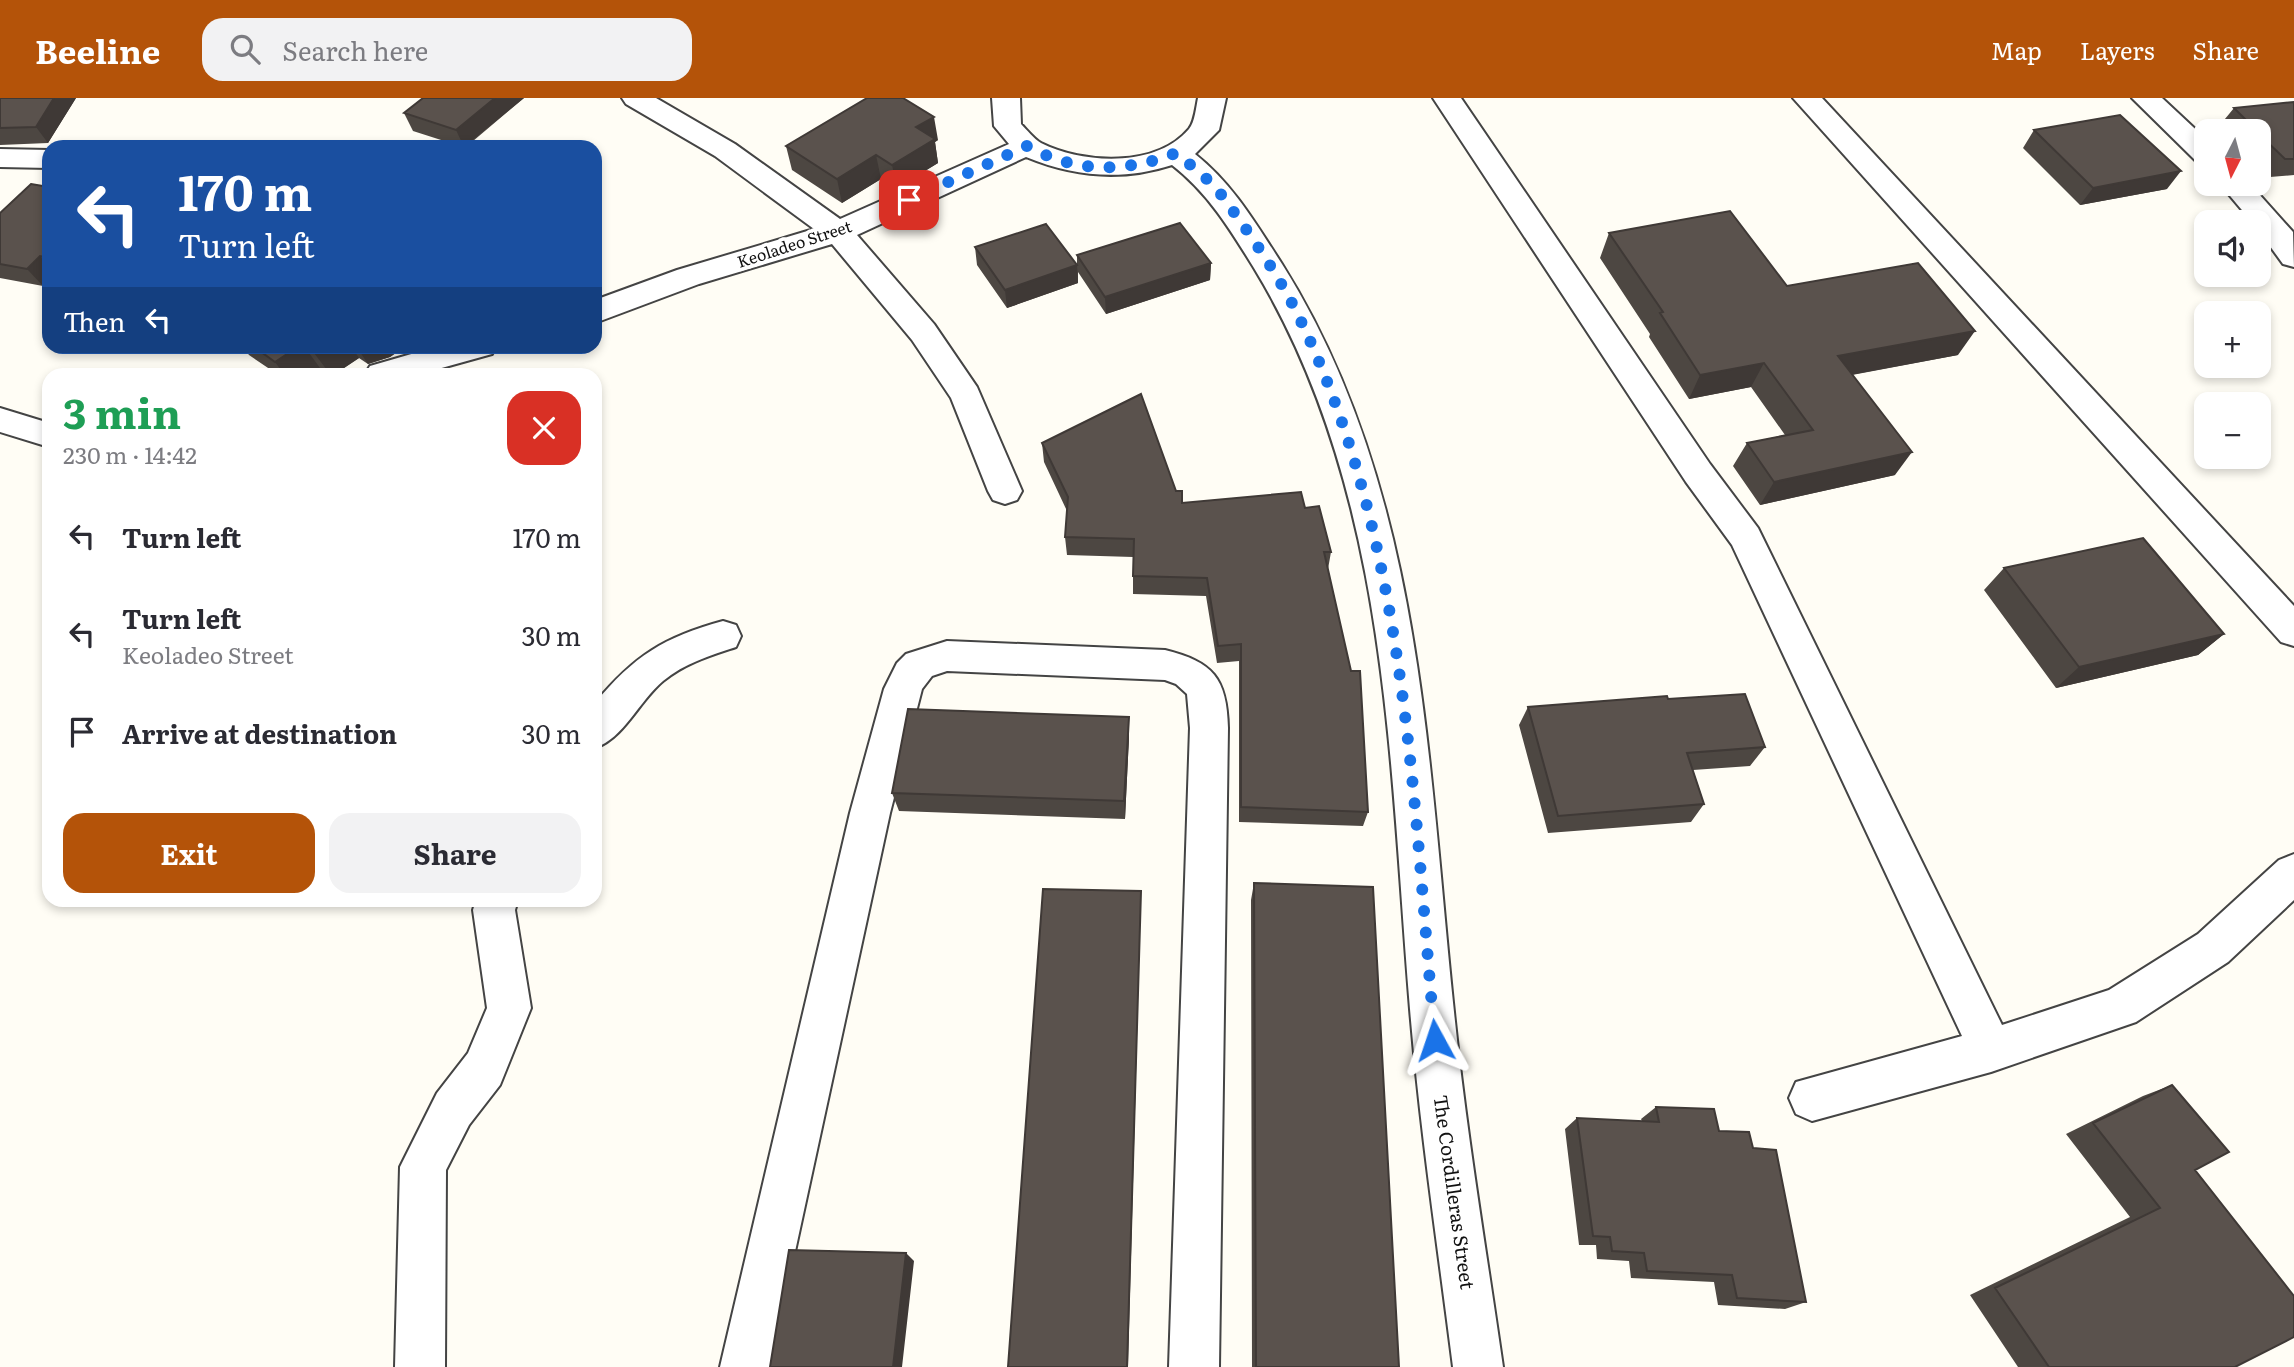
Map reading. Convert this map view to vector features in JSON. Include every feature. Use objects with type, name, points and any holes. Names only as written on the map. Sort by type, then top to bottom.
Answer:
[{"type":"street","points":[[636,98],[724,150],[838,232],[923,332],[966,395],[1005,491]]},
{"type":"street","points":[[1006,98],[1006,118],[1014,133],[1027,146],[1047,157],[1071,165],[1099,169],[1140,165],[1176,153],[1194,142],[1205,129],[1212,114],[1212,98]]},
{"type":"street","points":[[1447,98],[1698,473],[1746,538],[1991,1050]]},
{"type":"street","points":[[1807,98],[2294,631]]},
{"type":"street","points":[[2146,98],[2194,144]]},
{"type":"street","name":"Keoladeo Street","points":[[602,309],[688,277],[838,232],[1027,146]]},
{"type":"street","name":"The Cordilleras Street","points":[[1176,153],[1214,186],[1274,268],[1316,353],[1347,437],[1368,507],[1386,588],[1403,701],[1438,1066],[1478,1367]]},
{"type":"street","points":[[0,158],[42,159]]},
{"type":"street","points":[[2245,196],[2283,239],[2294,257]]},
{"type":"street","points":[[402,368],[452,354]]},
{"type":"street","points":[[0,420],[42,433]]},
{"type":"street","points":[[602,723],[635,682],[666,656],[692,643],[723,636]]},
{"type":"street","points":[[745,1367],[870,813],[903,689],[909,673],[919,664],[933,657],[947,656],[1165,665],[1183,669],[1197,677],[1205,690],[1209,728],[1194,1367]]},
{"type":"street","points":[[1812,1098],[1991,1050],[2121,1007],[2213,948],[2294,873]]},
{"type":"street","points":[[420,1367],[423,1167],[453,1109],[484,1069],[509,1008],[495,907]]},
{"type":"building","points":[[0,98],[54,98],[36,127],[0,128]]},
{"type":"building","points":[[423,98],[495,98],[456,130],[404,113]]},
{"type":"building","points":[[867,98],[903,98],[934,117],[916,127],[935,139],[892,165],[876,155],[837,179],[786,146]]},
{"type":"building","points":[[2294,102],[2294,159],[2285,159],[2272,146],[2272,119],[2245,119],[2234,108]]},
{"type":"building","points":[[2120,115],[2181,171],[2093,188],[2034,130]]},
{"type":"building","points":[[31,184],[42,186],[42,256],[27,269],[0,264],[0,213]]},
{"type":"building","points":[[1730,211],[1787,286],[1918,263],[1975,331],[1838,356],[1912,452],[1774,482],[1747,443],[1813,430],[1764,363],[1700,375],[1660,313],[1663,312],[1609,233]]},
{"type":"building","points":[[1180,223],[1211,263],[1105,297],[1077,255]]},
{"type":"building","points":[[1046,224],[1077,265],[1005,290],[975,247]]},
{"type":"building","points":[[264,354],[287,354],[275,362]]},
{"type":"building","points":[[1141,394],[1176,491],[1182,491],[1182,503],[1301,492],[1305,508],[1319,506],[1331,552],[1324,552],[1351,671],[1360,671],[1368,812],[1241,807],[1241,644],[1218,646],[1207,578],[1133,576],[1134,539],[1065,537],[1068,497],[1042,443]]},
{"type":"building","points":[[2143,538],[2224,634],[2079,667],[2004,568]]},
{"type":"building","points":[[1745,694],[1765,747],[1687,753],[1704,804],[1558,816],[1528,707],[1667,696],[1668,699]]},
{"type":"building","points":[[908,709],[1129,717],[1124,801],[892,793]]},
{"type":"building","points":[[1254,883],[1373,887],[1399,1367],[1256,1367]]},
{"type":"building","points":[[1043,889],[1141,891],[1127,1367],[1008,1367]]},
{"type":"building","points":[[2172,1085],[2229,1152],[2195,1170],[2294,1296],[2294,1337],[2235,1367],[2049,1367],[1995,1288],[2160,1208],[2093,1123]]},
{"type":"building","points":[[1656,1107],[1714,1109],[1719,1131],[1749,1132],[1753,1148],[1776,1150],[1806,1302],[1737,1298],[1732,1275],[1647,1271],[1644,1253],[1612,1251],[1610,1237],[1593,1236],[1577,1118],[1659,1122]]},
{"type":"building","points":[[789,1250],[906,1253],[893,1367],[770,1367]]},
{"type":"route","points":[[909,200],[1027,146],[1047,157],[1071,165],[1099,169],[1127,168],[1176,153],[1214,186],[1274,268],[1316,353],[1347,437],[1368,507],[1386,588],[1403,701],[1435,1040]]}]
